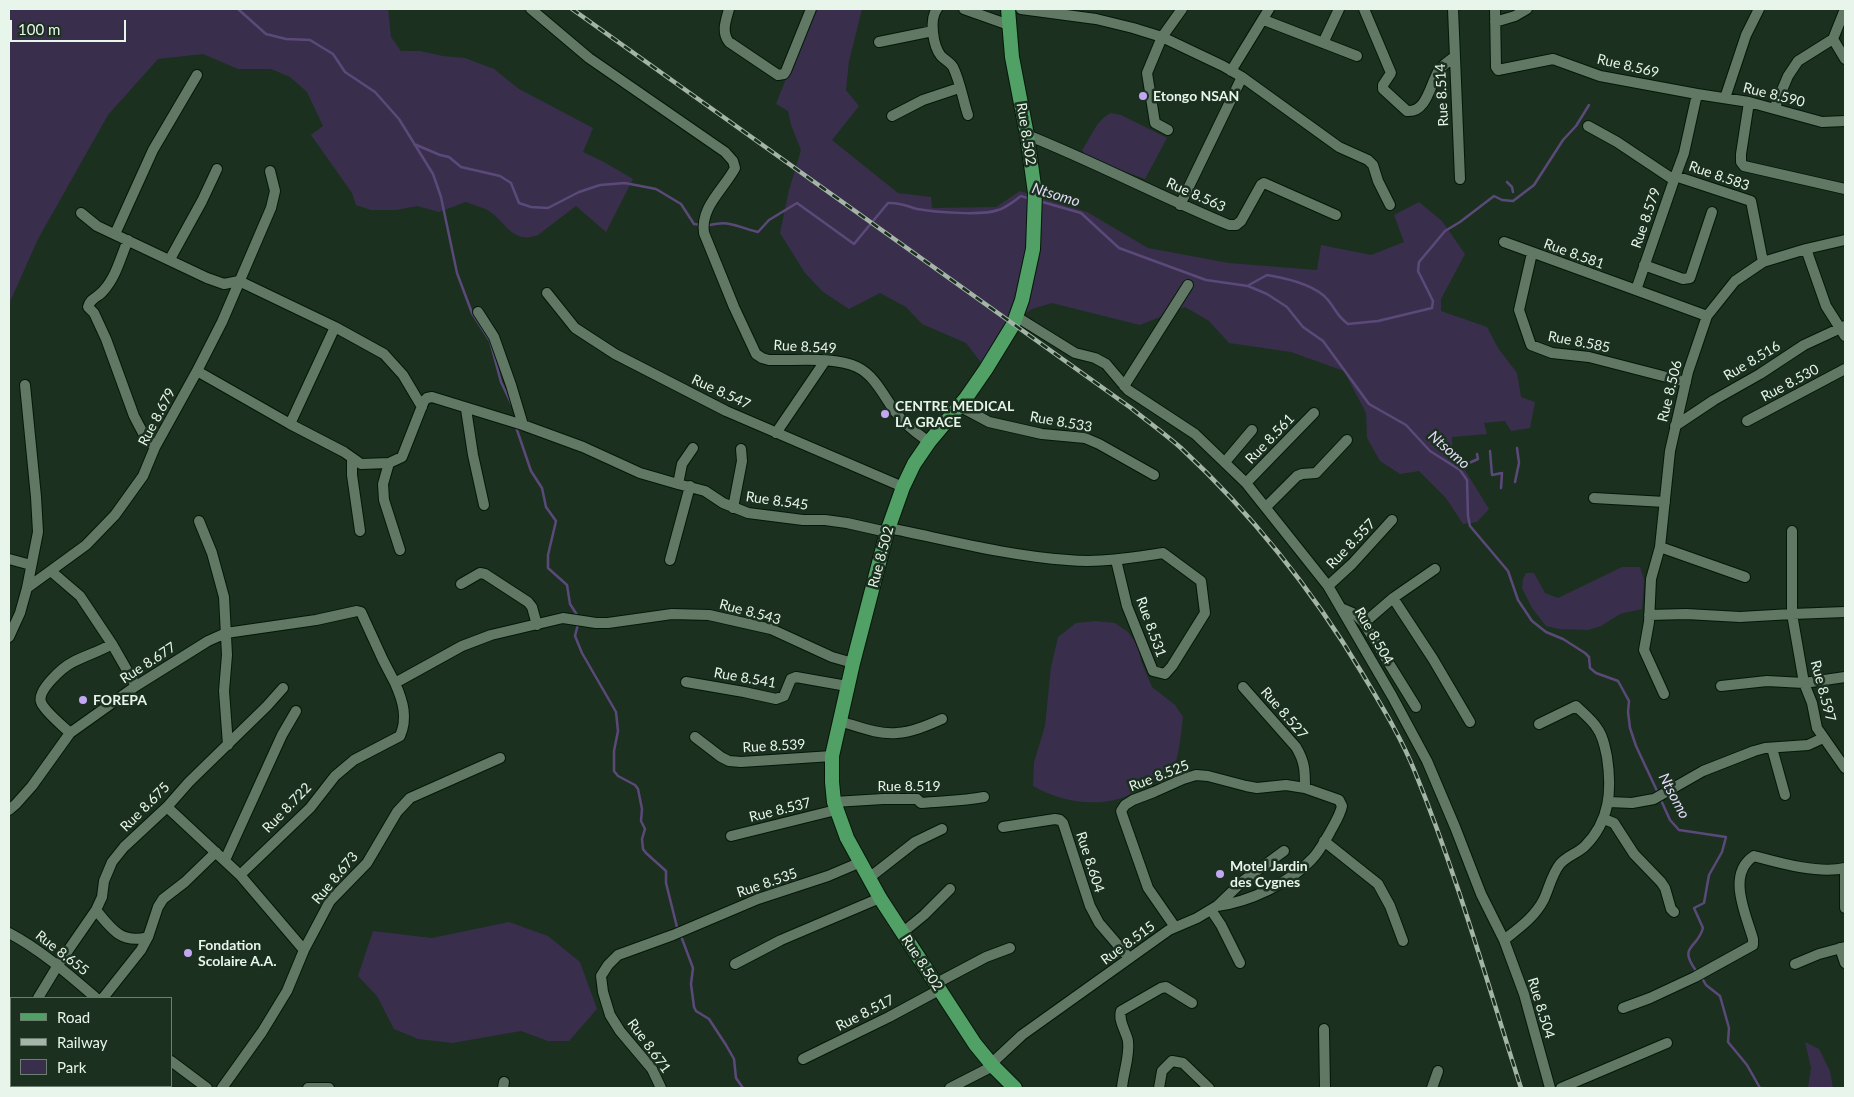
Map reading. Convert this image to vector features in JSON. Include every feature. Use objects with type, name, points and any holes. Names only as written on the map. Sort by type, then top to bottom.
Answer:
[{"type":"main road","name":"Rue 8.502","points":[[1008,9],[1012,58],[1035,193],[1033,249],[1022,300],[1017,318],[986,369],[929,442],[914,464],[903,486],[888,530],[847,686],[832,756],[832,782],[835,806],[847,838],[880,898],[937,987],[992,1065],[1014,1088]]},
{"type":"street","name":"Rue 8.549","points":[[531,9],[589,58],[725,152],[734,161],[735,168],[714,198],[704,217],[704,233],[734,307],[756,354],[769,360],[843,362],[858,368],[870,376],[897,415],[909,428],[929,442]]},
{"type":"street","points":[[729,9],[725,37],[729,42],[778,75],[784,74],[786,71],[811,9]]},
{"type":"street","points":[[937,9],[934,14],[933,31],[936,48],[942,57],[952,65],[968,115]]},
{"type":"street","points":[[964,9],[1009,25]]},
{"type":"street","points":[[1021,9],[1096,19],[1162,38],[1231,71],[1339,147],[1368,160],[1373,165],[1378,181],[1390,205]]},
{"type":"street","points":[[1168,130],[1155,124],[1147,78],[1162,38],[1182,9]]},
{"type":"street","points":[[1231,71],[1270,9]]},
{"type":"street","points":[[1323,43],[1339,9]]},
{"type":"street","points":[[1364,9],[1391,73],[1383,85],[1383,89],[1407,112],[1421,108],[1440,69],[1454,57]]},
{"type":"street","name":"Rue 8.514","points":[[1453,9],[1460,179]]},
{"type":"street","name":"Rue 8.569","points":[[1495,9],[1496,67],[1498,70],[1554,59],[1600,76],[1697,94]]},
{"type":"street","points":[[1495,22],[1515,16],[1527,9]]},
{"type":"street","points":[[1725,98],[1746,35],[1759,9]]},
{"type":"street","points":[[1774,109],[1788,76],[1798,61],[1833,39],[1844,9]]},
{"type":"street","points":[[1264,20],[1357,56]]},
{"type":"street","points":[[879,42],[933,31]]},
{"type":"street","points":[[1833,39],[1845,58]]},
{"type":"street","points":[[114,234],[153,150],[197,75]]},
{"type":"street","points":[[1180,205],[1242,77]]},
{"type":"street","points":[[892,116],[923,100],[959,88]]},
{"type":"street","points":[[1674,178],[1689,133],[1697,94]]},
{"type":"street","name":"Rue 8.590","points":[[1697,94],[1750,102],[1822,122],[1845,121]]},
{"type":"street","points":[[1750,102],[1741,154],[1741,162],[1744,166],[1845,189]]},
{"type":"street","name":"Rue 8.579","points":[[1588,126],[1674,178],[1636,290]]},
{"type":"street","name":"Rue 8.563","points":[[1026,135],[1118,174],[1180,205],[1230,225],[1241,221],[1264,183],[1336,215]]},
{"type":"street","points":[[170,260],[217,169]]},
{"type":"street","name":"Rue 8.679","points":[[27,588],[52,572],[86,545],[115,515],[143,476],[155,447],[222,322],[271,208],[274,191],[270,171]]},
{"type":"street","name":"Rue 8.583","points":[[1674,178],[1751,201],[1763,262]]},
{"type":"street","points":[[1644,265],[1684,279],[1690,278],[1712,212]]},
{"type":"street","points":[[81,213],[97,226],[114,234],[224,284],[239,282],[335,327],[384,354],[402,374],[422,407],[403,455],[398,460],[389,463],[361,464],[344,452],[290,424],[197,371]]},
{"type":"street","points":[[128,240],[109,282],[103,291],[89,302],[88,307],[94,313],[106,339],[134,416],[144,435],[155,447]]},
{"type":"street","name":"Rue 8.506","points":[[1664,694],[1644,650],[1649,615],[1651,579],[1660,547],[1670,451],[1675,426],[1686,382],[1707,316],[1735,281],[1763,262],[1845,240]]},
{"type":"street","name":"Rue 8.581","points":[[1504,242],[1636,290]]},
{"type":"street","points":[[1806,249],[1826,306],[1844,330]]},
{"type":"street","name":"Rue 8.585","points":[[1532,253],[1519,310],[1531,345],[1552,353],[1589,358],[1686,382]]},
{"type":"street","points":[[1124,386],[1188,285]]},
{"type":"street","points":[[1636,290],[1707,316]]},
{"type":"street","name":"Rue 8.547","points":[[547,293],[575,328],[616,354],[718,407],[903,486]]},
{"type":"street","points":[[478,312],[494,337],[512,385],[523,425]]},
{"type":"street","name":"Rue 8.504","points":[[1017,318],[1075,353],[1095,358],[1106,364],[1124,386],[1195,434],[1246,483],[1328,586],[1392,696],[1426,761],[1455,826],[1481,894],[1504,940],[1524,994],[1550,1088]]},
{"type":"street","points":[[290,424],[335,327]]},
{"type":"street","name":"Rue 8.516","points":[[1675,426],[1804,345],[1844,330]]},
{"type":"street","points":[[776,433],[825,361]]},
{"type":"street","name":"Rue 8.530","points":[[1747,422],[1845,369]]},
{"type":"street","points":[[10,630],[27,588],[38,532],[25,385]]},
{"type":"street","name":"Rue 8.545","points":[[422,407],[427,398],[432,398],[523,425],[583,447],[640,473],[705,491],[733,508],[748,513],[847,523],[888,530]]},
{"type":"street","name":"Rue 8.533","points":[[959,406],[989,422],[1042,434],[1084,438],[1154,475]]},
{"type":"street","points":[[466,409],[473,455],[484,505]]},
{"type":"street","name":"Rue 8.561","points":[[1246,483],[1314,413]]},
{"type":"street","points":[[1225,462],[1252,430]]},
{"type":"street","points":[[1266,508],[1297,476],[1316,472],[1347,440]]},
{"type":"street","points":[[678,484],[682,464],[693,448]]},
{"type":"street","points":[[733,508],[742,460],[741,449]]},
{"type":"street","points":[[352,459],[352,475],[360,531]]},
{"type":"street","points":[[389,463],[383,484],[384,500],[400,550]]},
{"type":"street","points":[[670,560],[690,486]]},
{"type":"street","points":[[1594,498],[1665,502]]},
{"type":"street","name":"Rue 8.557","points":[[1328,586],[1352,564],[1392,520]]},
{"type":"street","points":[[199,521],[212,553],[224,597],[226,633],[224,691],[228,745]]},
{"type":"street","name":"Rue 8.531","points":[[888,530],[1010,553],[1069,560],[1116,560],[1163,553],[1201,581],[1205,613],[1165,674],[1153,671],[1127,606],[1116,560]]},
{"type":"street","name":"Rue 8.597","points":[[1792,531],[1792,614],[1804,683],[1812,703],[1817,728],[1845,768]]},
{"type":"street","points":[[1660,547],[1745,577]]},
{"type":"street","points":[[9,559],[31,565]]},
{"type":"street","points":[[1364,623],[1393,598],[1435,569]]},
{"type":"street","points":[[52,572],[80,596],[112,644],[136,686]]},
{"type":"street","points":[[460,584],[480,574],[485,574],[528,602],[532,608],[537,625]]},
{"type":"street","points":[[1393,598],[1433,659],[1470,722]]},
{"type":"street","points":[[1342,608],[1355,614],[1364,623],[1416,707]]},
{"type":"street","name":"Rue 8.677","points":[[9,810],[32,786],[70,734],[136,686],[208,641],[226,633],[316,620],[357,611],[361,612],[382,660],[395,683]]},
{"type":"street","points":[[1649,615],[1686,614],[1740,617],[1845,612]]},
{"type":"street","name":"Rue 8.543","points":[[395,683],[462,646],[491,635],[563,618],[596,624],[608,624],[672,614],[709,615],[771,629],[832,657],[853,663]]},
{"type":"street","points":[[70,734],[41,703],[42,689],[72,662],[99,652],[112,644]]},
{"type":"street","name":"Rue 8.541","points":[[686,682],[776,699],[784,696],[791,680],[796,677],[847,686]]},
{"type":"street","points":[[1721,686],[1768,681],[1804,683],[1845,677]]},
{"type":"street","name":"Rue 8.722","points":[[240,875],[310,808],[334,776],[354,760],[400,736],[405,718],[403,705],[395,683]]},
{"type":"street","name":"Rue 8.527","points":[[1243,687],[1296,747],[1303,758],[1305,788]]},
{"type":"street","name":"Rue 8.675","points":[[39,997],[96,910],[102,897],[104,881],[112,862],[124,847],[167,807],[189,782],[283,688]]},
{"type":"street","points":[[1504,940],[1536,912],[1562,863],[1584,847],[1604,819],[1609,802],[1608,764],[1605,745],[1598,729],[1576,706],[1539,724]]},
{"type":"street","points":[[225,860],[282,735],[296,711]]},
{"type":"street","points":[[839,721],[887,733],[898,733],[942,719]]},
{"type":"street","name":"Rue 8.539","points":[[695,737],[729,761],[741,762],[832,756]]},
{"type":"street","points":[[1609,802],[1632,803],[1654,799],[1719,764],[1754,751],[1765,748],[1808,745],[1823,738]]},
{"type":"street","points":[[1772,748],[1784,795]]},
{"type":"street","name":"Rue 8.673","points":[[222,1088],[262,1032],[282,999],[304,950],[330,901],[367,863],[397,812],[410,798],[500,758]]},
{"type":"street","name":"Rue 8.525","points":[[1175,927],[1148,888],[1121,811],[1125,805],[1183,778],[1196,775],[1208,776],[1257,788],[1286,785],[1305,788],[1339,800],[1342,806],[1340,813],[1314,857],[1306,866],[1278,884],[1249,899],[1214,908]]},
{"type":"street","name":"Rue 8.519","points":[[835,806],[891,799],[917,799],[921,803],[984,797]]},
{"type":"street","name":"Rue 8.537","points":[[731,836],[835,806]]},
{"type":"street","points":[[167,807],[240,875],[304,950]]},
{"type":"street","name":"Rue 8.604","points":[[1003,828],[1056,819],[1063,823],[1090,906],[1099,923],[1129,958]]},
{"type":"street","points":[[1604,819],[1614,823],[1634,854],[1661,882],[1665,888],[1670,910],[1674,912]]},
{"type":"street","points":[[869,878],[915,842],[942,830]]},
{"type":"street","points":[[1324,841],[1378,884],[1390,906],[1403,941]]},
{"type":"street","name":"Rue 8.515","points":[[950,1088],[992,1065],[1022,1035],[1129,958],[1175,927],[1197,918],[1214,908],[1243,881],[1284,851]]},
{"type":"street","points":[[104,997],[141,950],[163,899],[185,882],[216,852]]},
{"type":"street","points":[[1623,1008],[1695,977],[1753,945],[1754,939],[1740,891],[1739,876],[1743,866],[1754,856],[1798,866],[1832,869],[1845,868]]},
{"type":"street","name":"Rue 8.535","points":[[603,992],[601,976],[618,954],[678,933],[739,907],[828,876],[860,862]]},
{"type":"street","points":[[1845,873],[1845,908]]},
{"type":"street","points":[[902,933],[924,915],[950,889]]},
{"type":"street","points":[[735,964],[781,940],[880,898]]},
{"type":"street","points":[[1214,908],[1240,963]]},
{"type":"street","points":[[96,910],[107,924],[121,936],[135,940],[148,937]]},
{"type":"street","name":"Rue 8.655","points":[[9,933],[28,943],[95,997]]},
{"type":"street","points":[[1795,964],[1843,947],[1845,963]]},
{"type":"street","points":[[937,987],[986,957],[1010,948]]},
{"type":"street","name":"Rue 8.517","points":[[803,1059],[890,1017],[937,987]]},
{"type":"street","points":[[1122,1088],[1128,1040],[1120,1016],[1121,1011],[1166,987],[1192,1003]]},
{"type":"street","name":"Rue 8.671","points":[[603,992],[610,1015],[620,1031],[652,1069],[661,1088]]},
{"type":"street","points":[[1324,1029],[1325,1088]]},
{"type":"street","points":[[1561,1088],[1668,1043]]},
{"type":"street","points":[[1159,1088],[1162,1071],[1172,1061],[1183,1063],[1209,1088]]},
{"type":"street","points":[[172,1062],[207,1088]]},
{"type":"street","points":[[1432,1088],[1438,1071]]},
{"type":"street","points":[[308,1088],[329,1088]]},
{"type":"green space","points":[[9,9],[388,9],[391,37],[401,51],[420,51],[465,58],[494,69],[519,89],[593,128],[583,152],[633,179],[606,232],[576,206],[538,235],[529,237],[516,235],[489,211],[466,202],[439,212],[417,206],[396,210],[371,210],[356,205],[352,193],[311,135],[323,126],[307,92],[290,77],[271,69],[238,69],[203,54],[158,59],[108,115],[38,239],[9,304]]},
{"type":"green space","points":[[813,9],[862,9],[849,61],[846,90],[859,106],[832,140],[898,193],[931,197],[932,208],[996,207],[1020,191],[1087,212],[1148,248],[1229,263],[1317,270],[1321,245],[1371,255],[1404,242],[1394,215],[1419,202],[1442,221],[1465,254],[1441,299],[1441,311],[1487,327],[1498,348],[1517,373],[1521,397],[1535,402],[1530,428],[1511,431],[1505,421],[1484,423],[1487,434],[1452,437],[1453,459],[1463,467],[1489,509],[1477,522],[1463,524],[1446,498],[1419,471],[1400,474],[1380,461],[1367,438],[1366,413],[1344,371],[1291,352],[1229,343],[1209,321],[1185,307],[1140,325],[1052,303],[1032,309],[1016,320],[986,369],[966,343],[922,324],[906,307],[880,293],[849,309],[823,292],[805,273],[780,233],[789,190],[801,150],[791,125],[788,111],[776,104]]},
{"type":"green space","points":[[1111,113],[1121,115],[1167,138],[1145,179],[1088,158],[1082,150],[1101,120]]},
{"type":"green space","points":[[1622,567],[1640,567],[1644,580],[1642,609],[1620,614],[1601,626],[1588,630],[1559,629],[1546,626],[1532,608],[1522,588],[1526,573],[1534,573],[1545,593],[1558,598]]},
{"type":"green space","points":[[1096,621],[1115,623],[1128,632],[1138,646],[1141,661],[1152,687],[1175,705],[1183,717],[1177,758],[1166,776],[1122,798],[1096,802],[1074,801],[1052,795],[1033,786],[1034,762],[1045,726],[1051,667],[1058,637],[1076,623]]},
{"type":"green space","points":[[509,922],[548,936],[580,962],[597,1009],[569,1041],[548,1041],[521,1031],[452,1043],[418,1039],[394,1029],[377,996],[358,976],[373,931],[432,938]]},
{"type":"green space","points":[[1805,1042],[1819,1049],[1830,1071],[1833,1088],[1808,1088],[1811,1068]]},
{"type":"waterway","points":[[238,9],[266,34],[286,39],[310,40],[333,54],[345,72],[375,92],[399,119],[433,174],[441,197],[457,273],[472,313],[490,341],[501,382],[512,405]]},
{"type":"waterway","points":[[1249,285],[1267,275],[1308,286],[1323,295],[1348,324],[1378,321],[1432,308],[1433,301],[1418,271],[1419,262],[1445,231],[1494,196],[1502,200],[1513,201],[1534,185],[1563,140],[1576,126],[1589,105]]},
{"type":"waterway","points":[[414,144],[449,157],[461,167],[500,176],[511,183],[519,203],[531,207],[548,208],[579,192],[600,185],[625,183],[656,189],[681,204],[694,224],[701,225]]},
{"type":"waterway","points":[[1507,182],[1512,187],[1513,192]]},
{"type":"waterway","name":"Ntsomo","points":[[706,226],[722,223],[733,224],[758,232],[769,220],[797,203],[854,244],[888,203],[925,210],[981,213],[1001,209],[1021,196],[1031,199]]},
{"type":"waterway","name":"Ntsomo","points":[[1039,201],[1081,213],[1119,248],[1206,280],[1248,286],[1267,294],[1287,307],[1303,327],[1323,341],[1369,404],[1406,425],[1430,451],[1460,470],[1467,480],[1470,526],[1508,571],[1518,600],[1532,621],[1546,632],[1563,639],[1585,653],[1589,657],[1590,668],[1596,673],[1618,681],[1629,701],[1630,728],[1636,746],[1658,793]]},
{"type":"waterway","points":[[516,427],[531,471],[542,488],[546,507],[556,521],[548,555],[548,568],[567,585],[570,604],[579,618]]},
{"type":"waterway","points":[[1515,482],[1519,463],[1517,448]]},
{"type":"waterway","points":[[1490,451],[1492,475],[1502,473],[1501,488]]},
{"type":"waterway","points":[[1458,468],[1478,459],[1477,454]]},
{"type":"waterway","points":[[578,624],[575,636],[582,653],[616,712],[618,731],[614,751],[614,771],[618,776],[635,785],[638,789],[642,809],[641,821],[645,829],[642,839],[643,849],[666,871],[666,883],[678,931]]},
{"type":"waterway","name":"Ntsomo","points":[[1660,798],[1670,820],[1679,830],[1726,837],[1722,852],[1709,875],[1704,903],[1694,908],[1703,928],[1689,952],[1691,963],[1697,972]]},
{"type":"waterway","points":[[681,936],[693,968],[691,984],[694,1007],[696,1011],[709,1019],[726,1045],[734,1059],[736,1078],[743,1088]]},
{"type":"waterway","name":"Ntsomo","points":[[1702,978],[1706,985],[1720,996],[1729,1028],[1728,1042],[1747,1065],[1760,1088]]},
{"type":"railway","points":[[572,9],[1131,408],[1181,448],[1256,526],[1301,582],[1343,642],[1403,746],[1415,772],[1444,850],[1521,1088]]},
{"type":"place","name":"Etongo NSAN","points":[[1143,96]]},
{"type":"place","name":"CENTRE MEDICAL LA GRACE","points":[[885,414]]},
{"type":"place","name":"FOREPA","points":[[83,700]]},
{"type":"place","name":"Motel Jardin des Cygnes","points":[[1220,874]]},
{"type":"place","name":"Fondation Scolaire A.A.","points":[[188,953]]}]
